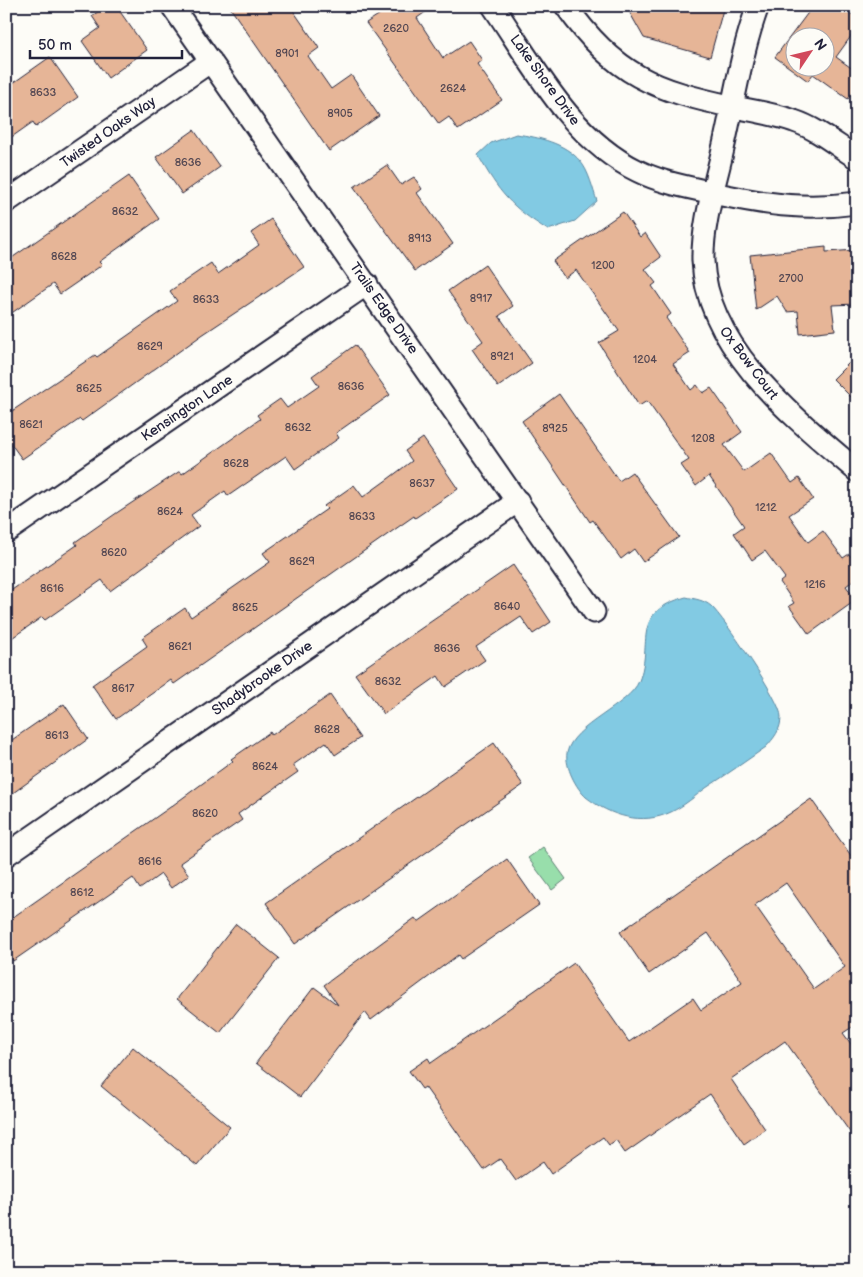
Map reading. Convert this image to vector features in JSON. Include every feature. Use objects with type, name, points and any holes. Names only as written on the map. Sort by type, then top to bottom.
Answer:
[{"type":"street","name":"Trails Edge Drive","points":[[172,6],[594,612]]},
{"type":"street","name":"Lake Shore Drive","points":[[493,6],[564,109],[590,139],[622,163],[658,179],[714,193],[780,206],[822,208],[857,203]]},
{"type":"street","points":[[566,6],[603,52],[635,75],[671,92],[780,117],[808,126],[857,158]]},
{"type":"street","points":[[714,193],[747,42],[758,6]]},
{"type":"street","name":"Twisted Oaks Way","points":[[6,202],[210,62]]},
{"type":"street","name":"Ox Bow Court","points":[[714,193],[706,227],[703,259],[708,292],[719,322],[752,371],[776,400],[857,471]]},
{"type":"street","name":"Kensington Lane","points":[[6,532],[367,284]]},
{"type":"street","name":"Shadybrooke Drive","points":[[6,855],[518,501]]},
{"type":"green space","points":[[543,847],[566,879],[552,890],[528,858]]},
{"type":"water","points":[[516,134],[559,145],[580,161],[586,170],[597,201],[575,221],[548,230],[515,206],[493,180],[478,155],[491,143]]},
{"type":"water","points":[[686,597],[699,600],[711,606],[728,626],[763,678],[779,708],[780,726],[766,747],[676,810],[649,818],[627,817],[616,814],[595,804],[582,793],[569,771],[567,753],[571,743],[579,733],[624,699],[639,681],[650,620],[657,611],[668,604]]},
{"type":"building","points":[[106,6],[116,6],[147,50],[108,78],[82,41],[100,28],[92,16]]},
{"type":"building","points":[[229,6],[290,6],[319,48],[308,56],[331,89],[351,75],[379,116],[329,151]]},
{"type":"building","points":[[375,6],[434,6],[417,18],[443,58],[469,41],[482,60],[477,64],[502,100],[458,130],[449,117],[439,124],[366,23],[380,14]]},
{"type":"building","points":[[626,6],[724,6],[710,57],[644,38]]},
{"type":"building","points":[[813,6],[840,6],[857,18],[857,28],[836,57],[836,28],[797,28]]},
{"type":"building","points":[[786,42],[786,65],[775,57]]},
{"type":"building","points":[[50,57],[78,97],[36,127],[33,122],[6,141],[6,88]]},
{"type":"building","points":[[836,57],[857,72],[857,87],[848,99],[819,78],[836,78]]},
{"type":"building","points":[[194,130],[220,167],[182,194],[156,157]]},
{"type":"building","points":[[387,165],[401,185],[414,177],[422,189],[417,193],[453,244],[415,271],[354,187]]},
{"type":"building","points":[[129,176],[159,219],[99,262],[102,265],[60,294],[53,284],[6,317],[6,262]]},
{"type":"building","points":[[623,212],[640,237],[645,233],[661,257],[645,269],[656,283],[652,286],[671,314],[666,318],[690,353],[673,364],[691,390],[697,385],[703,393],[711,388],[742,432],[724,445],[744,472],[771,453],[792,483],[799,478],[813,499],[789,515],[808,542],[823,531],[843,558],[849,554],[857,565],[857,578],[846,586],[856,600],[809,634],[789,606],[794,603],[780,582],[785,578],[765,551],[752,560],[734,533],[744,526],[709,476],[696,486],[681,465],[689,460],[647,401],[639,406],[599,343],[619,331],[576,270],[565,278],[553,261]]},
{"type":"building","points":[[271,219],[304,267],[202,335],[82,421],[80,419],[22,459],[6,437],[6,415],[95,355],[97,357],[177,301],[170,291],[211,263],[218,274],[259,245],[251,233]]},
{"type":"building","points":[[826,247],[826,252],[857,250],[857,304],[832,305],[835,330],[800,334],[798,311],[787,312],[777,296],[756,310],[750,255]]},
{"type":"building","points":[[485,265],[513,306],[499,316],[532,363],[498,387],[472,349],[483,341],[448,291]]},
{"type":"building","points":[[355,345],[390,395],[336,433],[339,438],[295,469],[286,456],[228,496],[225,491],[191,515],[199,526],[110,591],[102,580],[45,620],[42,617],[6,642],[6,594],[77,545],[75,542],[118,512],[180,471],[182,474],[260,419],[257,415],[280,399],[287,408],[319,386],[312,376]]},
{"type":"building","points":[[857,355],[857,403],[833,379]]},
{"type":"building","points":[[559,394],[619,481],[632,472],[679,537],[643,562],[634,549],[621,559],[593,520],[590,522],[522,421]]},
{"type":"building","points":[[423,438],[458,489],[415,518],[414,516],[174,684],[171,680],[116,719],[92,685],[147,646],[142,638],[185,608],[191,617],[270,562],[263,553],[327,509],[324,506],[354,485],[363,497],[412,461],[405,451]]},
{"type":"building","points":[[513,565],[551,622],[533,634],[521,617],[476,647],[485,660],[445,687],[438,676],[384,714],[355,674]]},
{"type":"building","points":[[330,695],[360,738],[335,755],[326,742],[293,765],[298,772],[238,814],[242,820],[180,863],[189,875],[171,888],[161,874],[140,889],[133,878],[13,961],[6,951],[6,922],[169,808],[233,761],[231,759],[270,732],[272,735]]},
{"type":"building","points":[[64,704],[88,739],[6,798],[6,744]]},
{"type":"building","points":[[494,743],[523,785],[295,944],[266,903]]},
{"type":"building","points":[[811,799],[857,864],[857,1024],[843,1033],[857,1052],[857,1142],[785,1041],[731,1079],[765,1129],[744,1144],[710,1094],[625,1153],[616,1140],[609,1145],[603,1137],[551,1174],[543,1162],[516,1181],[500,1159],[484,1170],[425,1087],[422,1089],[409,1071],[428,1058],[431,1063],[574,963],[629,1042],[693,998],[701,1010],[742,982],[708,933],[649,974],[620,932]],"holes":[[[786,883],[845,967],[814,989],[755,905]]]},
{"type":"building","points":[[507,859],[539,905],[461,959],[458,955],[371,1020],[365,1012],[300,1097],[256,1063],[314,987],[338,1005],[324,985],[415,918],[418,922]]},
{"type":"building","points":[[236,924],[279,958],[220,1033],[177,999]]},
{"type":"building","points":[[133,1047],[230,1127],[197,1166],[101,1086]]}]
